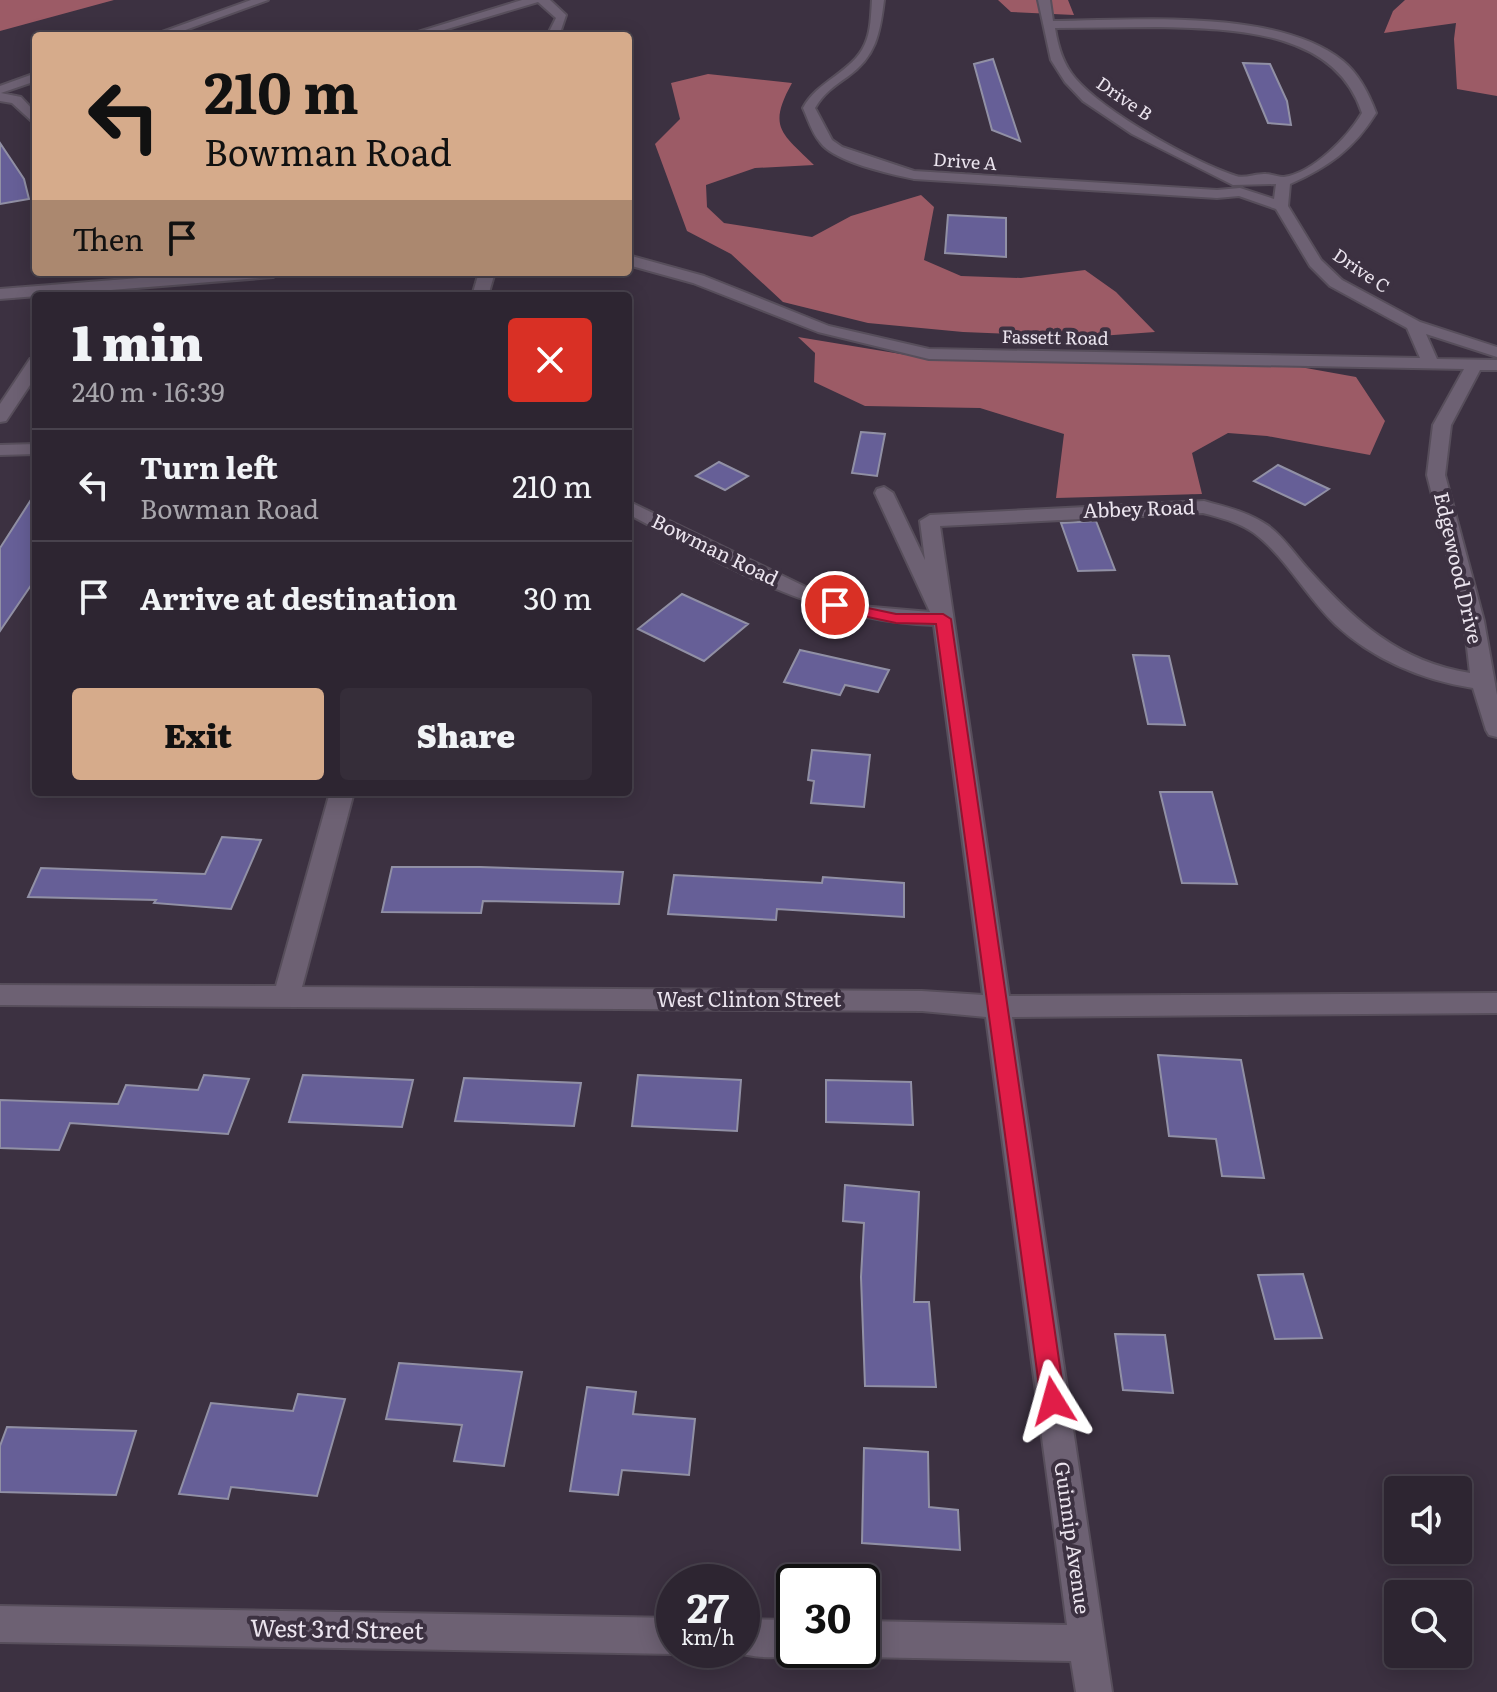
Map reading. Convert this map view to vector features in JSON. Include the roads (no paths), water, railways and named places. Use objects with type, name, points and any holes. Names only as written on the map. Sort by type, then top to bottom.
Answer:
[{"type":"street","points":[[169,32],[262,0]]},
{"type":"street","points":[[425,32],[534,0]]},
{"type":"street","points":[[543,0],[562,17],[555,32]]},
{"type":"street","name":"Drive A","points":[[878,0],[874,33],[868,50],[847,71],[824,86],[814,96],[809,108],[826,142],[837,150],[887,169],[938,179],[1217,194],[1239,187],[1281,206]]},
{"type":"street","name":"Drive B","points":[[1044,0],[1056,59],[1089,99],[1148,137],[1239,187]]},
{"type":"street","points":[[1049,25],[1233,28],[1289,40],[1319,51],[1339,64],[1364,97],[1369,113],[1360,130],[1327,163],[1283,182],[1250,178],[1239,187]]},
{"type":"street","points":[[0,90],[32,78]]},
{"type":"street","points":[[0,97],[16,100],[32,117]]},
{"type":"street","points":[[1281,206],[1283,182]]},
{"type":"street","name":"Drive C","points":[[1281,206],[1315,263],[1336,283],[1414,325],[1497,352]]},
{"type":"street","name":"Fassett Road","points":[[632,261],[660,265],[705,279],[806,323],[865,343],[929,354],[1497,365]]},
{"type":"street","points":[[0,294],[215,276]]},
{"type":"street","points":[[1414,325],[1431,364]]},
{"type":"street","name":"Edgewood Drive","points":[[1475,364],[1442,425],[1436,475],[1474,621],[1482,682],[1497,730]]},
{"type":"street","points":[[0,417],[32,369]]},
{"type":"street","points":[[0,450],[32,449]]},
{"type":"street","name":"Guinnip Avenue","points":[[884,493],[943,619],[1094,1692]]},
{"type":"street","name":"Abbey Road","points":[[943,619],[930,521],[1192,505],[1228,513],[1262,530],[1343,620],[1384,651],[1443,676],[1482,682]]},
{"type":"street","name":"Bowman Road","points":[[632,509],[767,577],[835,605],[896,618],[943,619]]},
{"type":"street","points":[[1474,621],[1497,621]]},
{"type":"street","points":[[286,998],[341,796]]},
{"type":"street","name":"West Clinton Street","points":[[0,995],[922,1001],[997,1007],[1497,1003]]},
{"type":"street","name":"West 3rd Street","points":[[0,1624],[656,1636]]},
{"type":"street","points":[[880,1639],[1087,1643]]}]
